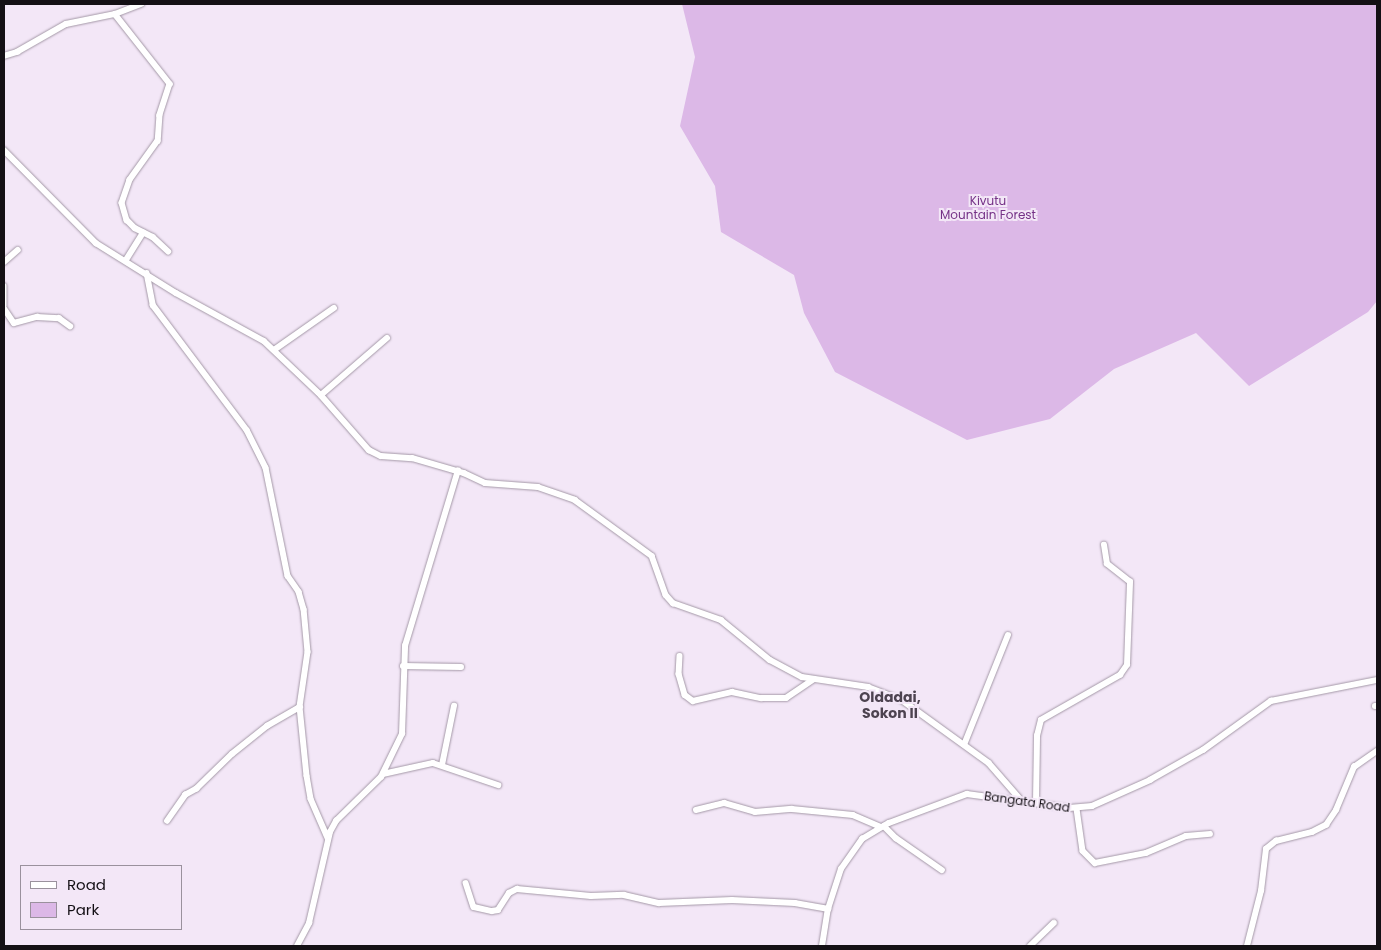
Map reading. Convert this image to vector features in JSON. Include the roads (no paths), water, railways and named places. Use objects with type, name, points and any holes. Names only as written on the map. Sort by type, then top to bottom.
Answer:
[{"type":"street","points":[[4,56],[17,52],[66,24],[115,14],[141,4]]},
{"type":"street","points":[[115,14],[170,84],[160,115],[158,141],[130,180],[123,195],[123,211],[128,220],[168,251]]},
{"type":"street","points":[[4,150],[86,235],[176,293],[254,333],[321,395],[360,441],[375,454],[409,457],[458,472],[485,483],[538,487],[575,500],[652,556],[666,595],[672,602],[721,620],[775,664],[812,680],[868,687],[895,696],[964,745],[1003,776],[1021,800]]},
{"type":"street","points":[[126,260],[143,232]]},
{"type":"street","points":[[4,262],[18,250]]},
{"type":"street","points":[[147,273],[153,305],[247,430],[266,468],[286,569],[299,592],[308,635],[300,707],[311,799],[328,838]]},
{"type":"street","points":[[4,286],[4,306],[14,322],[37,317],[59,318],[70,326]]},
{"type":"street","points":[[274,350],[334,308]]},
{"type":"street","points":[[321,395],[387,338]]},
{"type":"street","points":[[297,946],[309,923],[328,838],[336,821],[383,774],[403,731],[403,666],[406,641],[458,472]]},
{"type":"street","points":[[1036,802],[1037,736],[1041,720],[1120,675],[1127,665],[1130,582],[1108,564],[1104,545]]},
{"type":"street","points":[[964,745],[1008,636]]},
{"type":"street","points":[[680,656],[678,674],[685,694],[693,701],[732,692],[761,698],[786,698],[812,680]]},
{"type":"street","points":[[403,666],[461,667]]},
{"type":"street","name":"Bangata Road","points":[[822,946],[828,909],[841,869],[850,853],[862,838],[882,826],[962,795],[1021,800],[1077,809],[1126,791],[1187,760],[1271,701],[1377,680]]},
{"type":"street","points":[[442,765],[454,706]]},
{"type":"street","points":[[167,821],[185,795],[196,788],[232,754],[267,726],[300,707]]},
{"type":"street","points":[[1247,946],[1261,891],[1266,849],[1276,841],[1326,825],[1336,810],[1354,767],[1377,751]]},
{"type":"street","points":[[383,774],[426,764],[442,765],[498,785]]},
{"type":"street","points":[[696,810],[724,803],[755,812],[792,808],[853,815],[882,826],[942,870]]},
{"type":"street","points":[[1077,809],[1083,851],[1095,863],[1146,853],[1186,836],[1210,834]]},
{"type":"street","points":[[466,883],[474,907],[492,910],[498,910],[509,893],[517,889],[591,896],[624,895],[659,903],[732,900],[796,903],[828,909]]},
{"type":"street","points":[[1030,946],[1054,923]]},
{"type":"district","name":"Oldadai, Sokon II","points":[[890,706]]},
{"type":"park label","name":"Kivutu Mountain Forest","points":[[988,208]]}]
